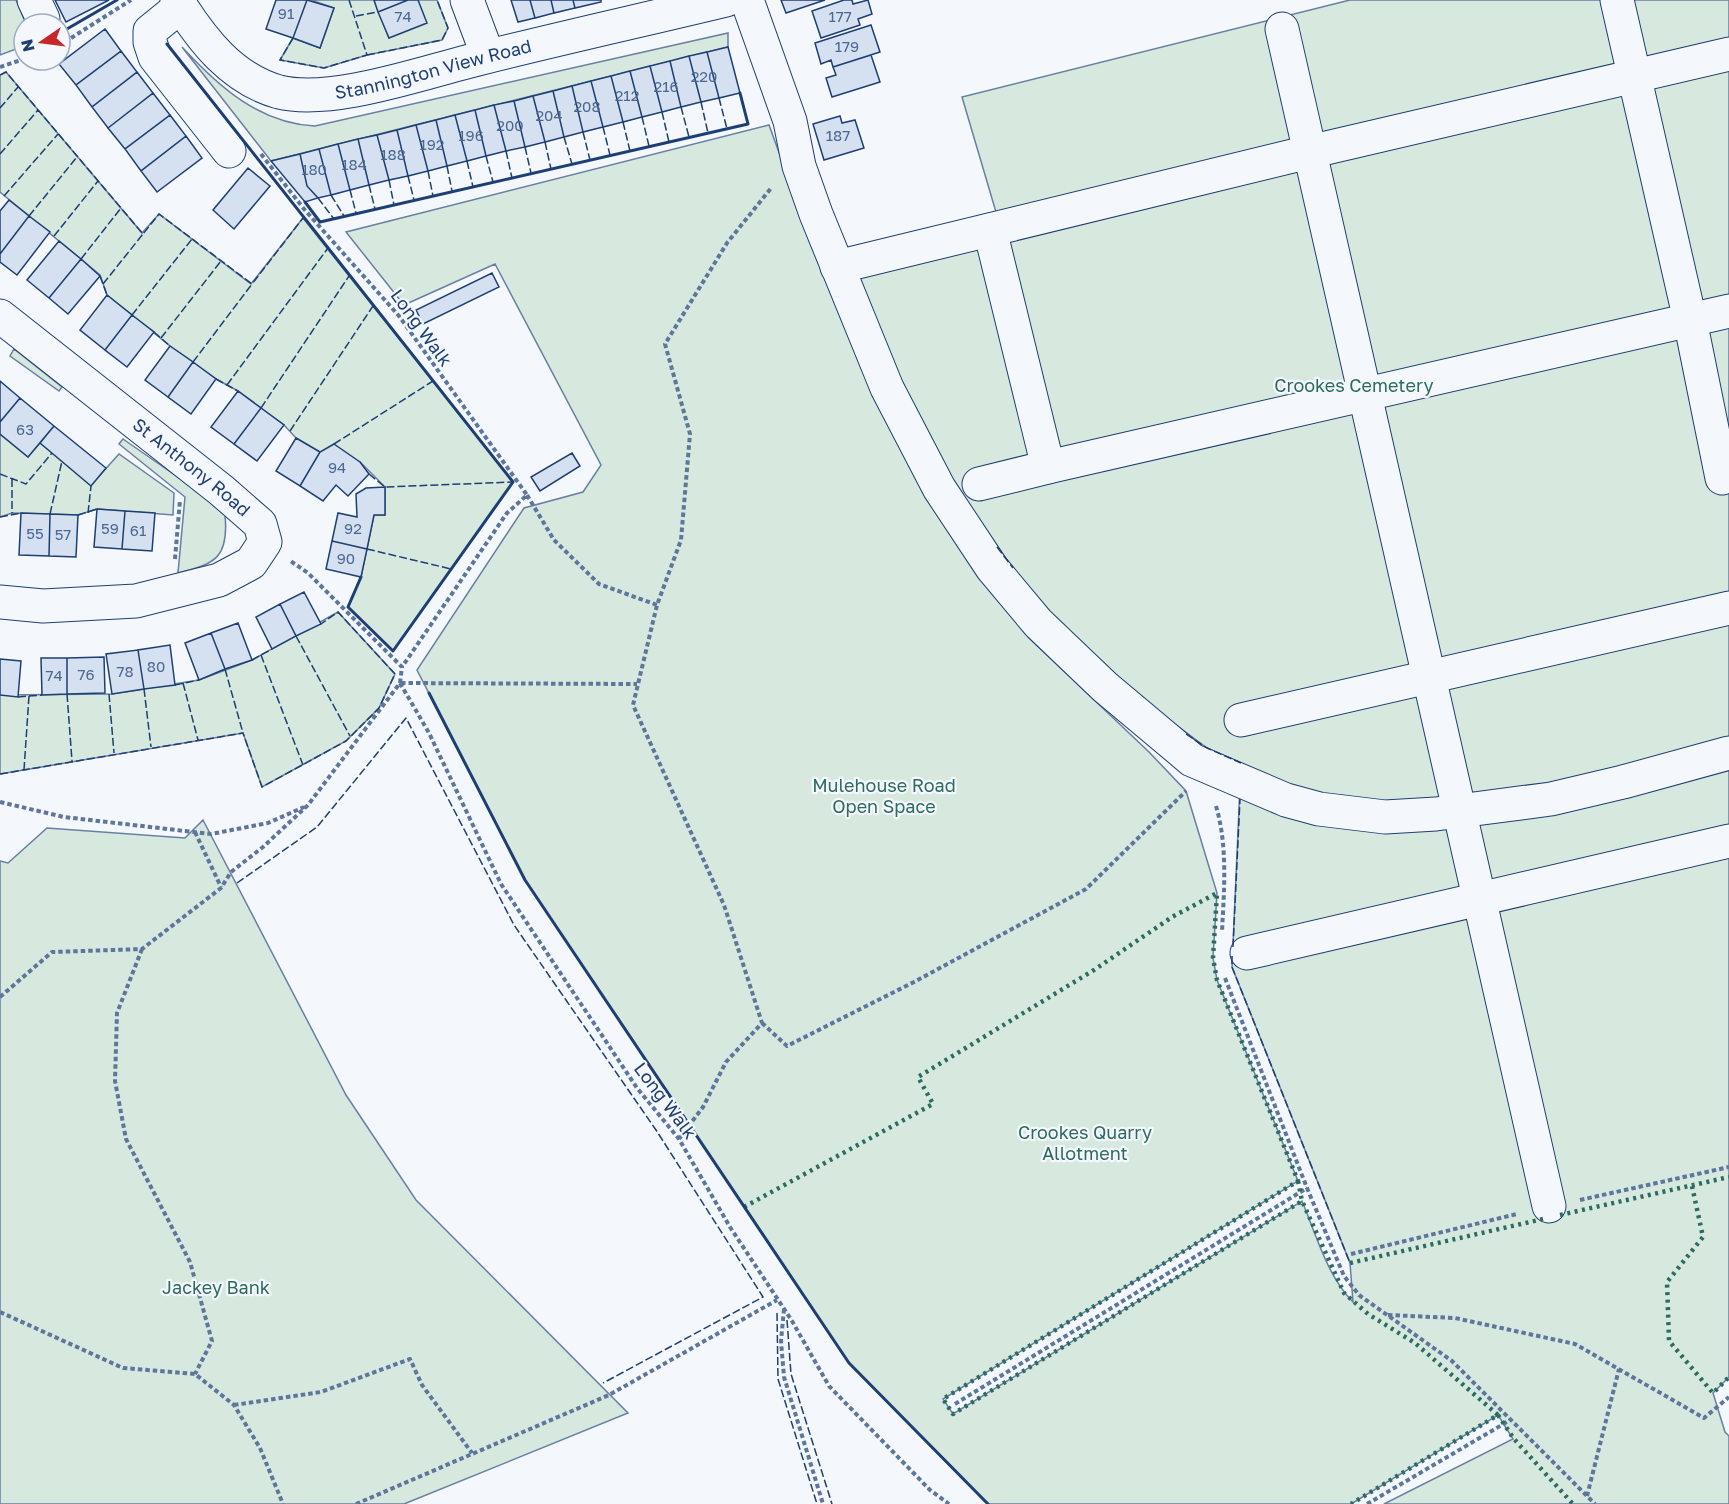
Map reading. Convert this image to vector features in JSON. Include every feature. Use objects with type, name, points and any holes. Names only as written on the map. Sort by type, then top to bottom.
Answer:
[{"type":"street","points":[[467,0],[488,56]]},
{"type":"street","name":"Stannington View Road","points":[[179,3],[219,57],[241,75],[259,85],[300,96],[374,85],[726,0]]},
{"type":"street","points":[[747,0],[790,121],[799,166],[837,267],[870,349],[911,436],[939,488],[992,568],[1020,603],[1067,652],[1197,769],[1319,808],[1385,818],[1518,804],[1588,791],[1729,753]]},
{"type":"street","points":[[1617,0],[1690,320],[1722,478]]},
{"type":"street","points":[[179,3],[150,31],[150,42],[155,57],[242,149]]},
{"type":"street","points":[[1282,29],[1549,1206]]},
{"type":"street","points":[[837,267],[1309,152],[1729,54]]},
{"type":"street","points":[[990,230],[1048,467]]},
{"type":"street","points":[[979,484],[1729,311]]},
{"type":"street","name":"St Anthony Road","points":[[0,316],[221,490],[260,524],[265,542]]},
{"type":"street","points":[[0,602],[54,605],[136,601],[219,580],[251,563],[265,542]]},
{"type":"street","points":[[1241,720],[1428,679],[1729,608]]},
{"type":"street","points":[[1231,956],[1729,842]]},
{"type":"path","points":[[72,37],[131,0]]},
{"type":"path","name":"Long Walk","points":[[242,149],[304,209],[399,316],[527,495],[554,540],[599,584],[657,605]]},
{"type":"path","points":[[799,166],[774,185],[727,243],[665,344],[690,434],[681,540],[657,605],[633,705],[724,905],[762,1023],[787,1046],[914,982],[1086,890],[1197,769],[1215,802],[1223,829],[1231,956],[1306,1188],[1344,1276],[1359,1295],[1452,1361],[1595,1504]]},
{"type":"path","points":[[195,1374],[212,1341],[190,1262],[126,1139],[115,1081],[117,1013],[142,948],[221,888],[231,872],[263,847],[308,805],[400,683],[402,667],[507,513],[527,495]]},
{"type":"path","points":[[173,592],[180,497]]},
{"type":"path","points":[[265,542],[308,573],[402,667]]},
{"type":"path","points":[[400,683],[637,684]]},
{"type":"path","name":"Long Walk","points":[[400,683],[429,733],[501,884],[637,1088],[679,1139],[730,1227],[784,1308],[829,1386],[930,1490],[949,1504]]},
{"type":"path","points":[[2,802],[64,817],[211,834],[268,823],[308,805]]},
{"type":"path","points":[[195,832],[221,888]]},
{"type":"path","points":[[0,997],[52,952],[142,948]]},
{"type":"path","points":[[679,1139],[703,1107],[726,1062],[762,1023]]},
{"type":"path","points":[[955,1404],[1306,1188]]},
{"type":"path","points":[[356,1504],[609,1395],[777,1300]]},
{"type":"path","points":[[784,1308],[782,1341],[784,1377],[823,1504]]},
{"type":"path","points":[[0,1312],[123,1368],[195,1374],[234,1405],[260,1448],[284,1504]]},
{"type":"path","points":[[1388,1315],[1455,1318],[1575,1344],[1704,1418],[1729,1397]]},
{"type":"path","points":[[234,1405],[321,1392],[410,1359],[422,1385],[472,1453]]},
{"type":"path","points":[[1587,1496],[1619,1369]]},
{"type":"path","points":[[1367,1504],[1512,1419]]},
{"type":"green space","points":[[0,0],[16,0],[21,12],[12,12],[12,50],[0,55]]},
{"type":"green space","points":[[311,0],[374,0],[389,38],[418,0],[437,0],[448,28],[442,40],[367,55],[324,68],[280,60],[293,38],[320,48],[334,8]]},
{"type":"green space","points":[[1350,0],[1729,0],[1729,1377],[1713,1393],[1725,1432],[1729,1436],[1729,1504],[1384,1504],[1513,1439],[1498,1415],[1351,1504],[988,1504],[849,1363],[525,880],[417,670],[524,508],[583,492],[601,465],[495,264],[404,305],[346,232],[769,125],[826,282],[950,530],[1029,638],[1149,752],[1186,791],[1217,893],[1213,958],[1217,980],[1298,1181],[943,1399],[953,1414],[1302,1201],[1329,1267],[1353,1302],[1350,1263],[1232,967],[1241,763],[1207,748],[1136,695],[1048,614],[967,504],[897,384],[851,263],[996,212],[962,97]]},
{"type":"green space","points":[[728,33],[728,47],[271,161],[182,47],[211,76],[241,100],[276,118],[315,126]]},
{"type":"green space","points":[[6,72],[142,233],[159,214],[251,284],[303,218],[513,482],[393,651],[348,607],[361,577],[374,515],[385,515],[385,487],[360,462],[320,452],[296,438],[284,425],[238,391],[216,379],[170,346],[107,295],[100,275],[0,192],[0,75]]},
{"type":"green space","points":[[14,349],[62,387],[59,391],[10,356]]},
{"type":"green space","points":[[0,434],[28,457],[40,443],[91,485],[119,454],[174,493],[173,515],[97,509],[78,515],[12,513],[0,517]]},
{"type":"green space","points":[[123,439],[195,489],[225,515],[225,541],[222,549],[211,562],[178,573],[185,497],[119,444]]},
{"type":"green space","points":[[338,612],[395,674],[379,708],[346,741],[262,787],[243,733],[0,774],[0,695],[112,694],[199,680],[252,660]]},
{"type":"green space","name":"Jackey Bank","points":[[203,820],[346,1095],[416,1200],[628,1413],[404,1504],[0,1504],[0,861],[8,863],[47,828],[185,838]]},
{"type":"building","points":[[55,0],[109,0],[72,19],[72,12],[61,12]]},
{"type":"building","points":[[276,0],[307,0],[293,38],[266,29]]},
{"type":"building","points":[[307,0],[334,8],[320,48],[293,38]]},
{"type":"building","points":[[374,0],[408,0],[378,12]]},
{"type":"building","points":[[408,0],[418,0],[427,23],[389,38],[378,12]]},
{"type":"building","points":[[511,0],[530,0],[535,18],[518,22]]},
{"type":"building","points":[[530,0],[551,0],[554,13],[535,18]]},
{"type":"building","points":[[551,0],[573,0],[575,8],[554,13]]},
{"type":"building","points":[[573,0],[601,0],[601,2],[575,8]]},
{"type":"building","points":[[781,0],[825,0],[786,13]]},
{"type":"building","points":[[844,0],[852,0],[853,4],[868,0],[872,14],[858,19],[860,25],[821,38],[812,11]]},
{"type":"building","points":[[871,25],[880,52],[833,67],[831,60],[821,64],[815,43]]},
{"type":"building","points":[[105,29],[121,51],[76,85],[65,72],[72,72],[72,54]]},
{"type":"building","points":[[728,47],[740,93],[719,98],[707,52]]},
{"type":"building","points":[[121,51],[137,72],[92,107],[76,85]]},
{"type":"building","points":[[707,52],[719,98],[701,102],[689,56]]},
{"type":"building","points":[[871,55],[880,82],[832,97],[826,78],[836,75],[833,67]]},
{"type":"building","points":[[689,56],[701,102],[681,107],[670,61]]},
{"type":"building","points":[[670,61],[681,107],[662,112],[650,66]]},
{"type":"building","points":[[650,66],[662,112],[642,117],[630,71]]},
{"type":"building","points":[[630,71],[642,117],[623,122],[611,76]]},
{"type":"building","points":[[137,72],[153,93],[108,128],[92,107]]},
{"type":"building","points":[[611,76],[623,122],[603,127],[591,81]]},
{"type":"building","points":[[591,81],[603,127],[583,132],[572,86]]},
{"type":"building","points":[[572,86],[583,132],[564,137],[553,91]]},
{"type":"building","points":[[553,91],[564,137],[545,142],[533,96]]},
{"type":"building","points":[[153,93],[170,115],[125,149],[108,128]]},
{"type":"building","points":[[533,96],[545,142],[525,147],[514,101]]},
{"type":"building","points":[[514,101],[525,147],[506,151],[494,105]]},
{"type":"building","points":[[494,105],[506,151],[486,156],[475,110]]},
{"type":"building","points":[[475,110],[486,156],[467,161],[455,115]]},
{"type":"building","points":[[170,115],[186,136],[141,171],[125,149]]},
{"type":"building","points":[[455,115],[467,161],[447,166],[436,120]]},
{"type":"building","points":[[840,116],[842,123],[855,120],[864,148],[824,160],[813,124]]},
{"type":"building","points":[[436,120],[447,166],[428,171],[416,125]]},
{"type":"building","points":[[416,125],[428,171],[408,176],[397,130]]},
{"type":"building","points":[[397,130],[408,176],[389,180],[377,135]]},
{"type":"building","points":[[377,135],[389,180],[369,185],[358,139]]},
{"type":"building","points":[[186,136],[202,158],[157,192],[141,171]]},
{"type":"building","points":[[358,139],[369,185],[350,190],[338,144]]},
{"type":"building","points":[[338,144],[350,190],[331,195],[319,149]]},
{"type":"building","points":[[319,149],[331,195],[318,198],[307,186],[300,154]]},
{"type":"building","points":[[300,154],[307,186],[318,198],[305,202],[271,161]]},
{"type":"building","points":[[248,168],[270,186],[234,229],[213,210]]},
{"type":"building","points":[[9,200],[29,216],[0,254],[0,211]]},
{"type":"building","points":[[29,216],[50,232],[17,275],[0,262],[0,254]]},
{"type":"building","points":[[59,241],[81,259],[49,298],[27,280]]},
{"type":"building","points":[[81,259],[100,276],[68,314],[49,298]]},
{"type":"building","points":[[492,273],[499,287],[423,324],[416,310]]},
{"type":"building","points":[[107,295],[132,315],[105,350],[80,330]]},
{"type":"building","points":[[132,315],[154,332],[127,367],[105,350]]},
{"type":"building","points":[[170,346],[193,362],[168,397],[145,380]]},
{"type":"building","points":[[193,362],[216,379],[191,414],[168,397]]},
{"type":"building","points":[[0,381],[20,398],[0,422]]},
{"type":"building","points":[[238,391],[261,408],[234,444],[211,427]]},
{"type":"building","points":[[20,398],[54,426],[28,457],[0,434],[0,422]]},
{"type":"building","points":[[261,408],[284,425],[257,461],[234,444]]},
{"type":"building","points":[[54,426],[106,468],[91,486],[40,443]]},
{"type":"building","points":[[296,438],[320,452],[300,486],[276,471]]},
{"type":"building","points":[[334,444],[360,462],[369,474],[348,496],[336,485],[323,501],[300,486],[320,452]]},
{"type":"building","points":[[572,453],[580,466],[540,491],[531,477]]},
{"type":"building","points":[[385,487],[385,515],[374,515],[367,549],[332,541],[338,513],[357,517],[356,494],[366,488]]},
{"type":"building","points":[[97,509],[125,511],[122,549],[94,547]]},
{"type":"building","points":[[125,511],[155,513],[152,551],[122,549]]},
{"type":"building","points":[[21,513],[50,514],[49,556],[19,555]]},
{"type":"building","points":[[50,514],[78,515],[76,557],[49,556]]},
{"type":"building","points":[[332,541],[367,549],[361,577],[326,569]]},
{"type":"building","points":[[304,592],[321,624],[296,636],[280,604]]},
{"type":"building","points":[[280,604],[296,636],[272,649],[256,617]]},
{"type":"building","points":[[238,623],[252,660],[225,669],[211,633]]},
{"type":"building","points":[[211,633],[225,669],[199,680],[185,643]]},
{"type":"building","points":[[170,645],[175,685],[144,689],[138,650]]},
{"type":"building","points":[[138,650],[144,689],[112,694],[106,654]]},
{"type":"building","points":[[104,657],[105,693],[67,694],[67,658]]},
{"type":"building","points":[[41,658],[67,658],[67,694],[42,695]]},
{"type":"building","points":[[0,659],[21,661],[18,697],[0,695]]},
{"type":"hedge","points":[[744,1207],[933,1104],[918,1077],[1094,970],[1172,917],[1217,893],[1213,958],[1217,980],[1298,1181],[943,1399],[953,1414],[1302,1201],[1344,1293],[1368,1314],[1415,1343],[1498,1415],[1351,1504]]},
{"type":"hedge","points":[[1560,1215],[1729,1177]]},
{"type":"hedge","points":[[1298,1181],[1302,1201]]},
{"type":"hedge","points":[[1692,1186],[1703,1237],[1667,1282],[1669,1341],[1713,1393],[1729,1377]]},
{"type":"hedge","points":[[1350,1263],[1543,1219]]},
{"type":"hedge","points":[[1498,1415],[1514,1439],[1573,1504]]},
{"type":"fence","points":[[293,38],[280,60],[324,68],[367,55],[349,0]]},
{"type":"fence","points":[[367,55],[442,40],[448,28],[437,0]]},
{"type":"fence","points":[[356,16],[378,12]]},
{"type":"fence","points":[[0,75],[6,72],[143,234],[159,214],[252,284],[303,218]]},
{"type":"fence","points":[[0,108],[18,87]]},
{"type":"fence","points":[[719,98],[727,129]]},
{"type":"fence","points":[[701,102],[708,133]]},
{"type":"fence","points":[[681,107],[689,137]]},
{"type":"fence","points":[[0,154],[38,110]]},
{"type":"fence","points":[[662,112],[669,142]]},
{"type":"fence","points":[[642,117],[649,146]]},
{"type":"fence","points":[[623,122],[630,151]]},
{"type":"fence","points":[[603,127],[610,155]]},
{"type":"fence","points":[[583,132],[590,160]]},
{"type":"fence","points":[[4,196],[58,134]]},
{"type":"fence","points":[[564,137],[572,164]]},
{"type":"fence","points":[[545,142],[551,169]]},
{"type":"fence","points":[[525,147],[531,173]]},
{"type":"fence","points":[[506,151],[512,178]]},
{"type":"fence","points":[[486,156],[493,182]]},
{"type":"fence","points":[[29,216],[77,157]]},
{"type":"fence","points":[[467,161],[473,187]]},
{"type":"fence","points":[[447,166],[452,191]]},
{"type":"fence","points":[[428,171],[433,196]]},
{"type":"fence","points":[[408,176],[414,200]]},
{"type":"fence","points":[[389,180],[394,205]]},
{"type":"fence","points":[[54,236],[98,181]]},
{"type":"fence","points":[[369,185],[375,209]]},
{"type":"fence","points":[[350,190],[356,213]]},
{"type":"fence","points":[[331,195],[344,216]]},
{"type":"fence","points":[[318,198],[334,219]]},
{"type":"fence","points":[[81,259],[121,208]]},
{"type":"fence","points":[[103,284],[143,234]]},
{"type":"fence","points":[[132,315],[192,239]]},
{"type":"fence","points":[[227,385],[328,248]]},
{"type":"fence","points":[[161,338],[221,261]]},
{"type":"fence","points":[[100,276],[107,295]]},
{"type":"fence","points":[[261,408],[349,276]]},
{"type":"fence","points":[[193,362],[252,284]]},
{"type":"fence","points":[[290,431],[373,306]]},
{"type":"fence","points":[[154,332],[170,346]]},
{"type":"fence","points":[[216,379],[238,391]]},
{"type":"fence","points":[[334,444],[433,381]]},
{"type":"fence","points":[[0,474],[26,484],[52,453]]},
{"type":"fence","points":[[50,514],[62,461]]},
{"type":"fence","points":[[369,474],[385,487],[513,482]]},
{"type":"fence","points":[[12,479],[12,513]]},
{"type":"fence","points":[[88,513],[91,486]]},
{"type":"fence","points":[[78,515],[97,509]]},
{"type":"fence","points":[[0,517],[21,513]]},
{"type":"fence","points":[[997,547],[1013,568]]},
{"type":"fence","points":[[367,549],[451,569]]},
{"type":"fence","points":[[0,774],[243,733],[262,787],[346,741],[379,708],[395,674],[338,612],[321,624]]},
{"type":"fence","points":[[296,636],[350,736]]},
{"type":"fence","points":[[252,660],[272,649]]},
{"type":"fence","points":[[261,655],[303,765]]},
{"type":"fence","points":[[225,669],[243,733]]},
{"type":"fence","points":[[175,685],[199,680]]},
{"type":"fence","points":[[183,683],[198,740]]},
{"type":"fence","points":[[144,689],[151,747]]},
{"type":"fence","points":[[67,694],[72,761]]},
{"type":"fence","points":[[109,694],[114,753]]},
{"type":"fence","points":[[18,697],[42,695]]},
{"type":"fence","points":[[24,770],[29,696]]},
{"type":"fence","points":[[237,883],[317,827],[406,718],[514,925],[656,1130],[763,1297],[603,1383]]},
{"type":"fence","points":[[1186,734],[1207,748],[1241,763]]},
{"type":"fence","points":[[1233,947],[1240,799]]},
{"type":"fence","points":[[1232,956],[1232,967],[1350,1263]]},
{"type":"fence","points":[[777,1313],[778,1379],[817,1504]]},
{"type":"fence","points":[[787,1320],[791,1374],[832,1504]]},
{"type":"wall","points":[[72,26],[117,0]]},
{"type":"wall","points":[[167,44],[513,482],[393,651],[348,607],[361,577]]},
{"type":"wall","points":[[305,202],[320,222],[748,124],[740,93]]},
{"type":"wall","points":[[429,693],[525,880],[849,1363],[988,1504]]},
{"type":"park label","name":"Crookes Cemetery","points":[[1354,386]]},
{"type":"park label","name":"Mulehouse Road Open Space","points":[[884,796]]},
{"type":"park label","name":"Crookes Quarry Allotment","points":[[1085,1143]]}]
